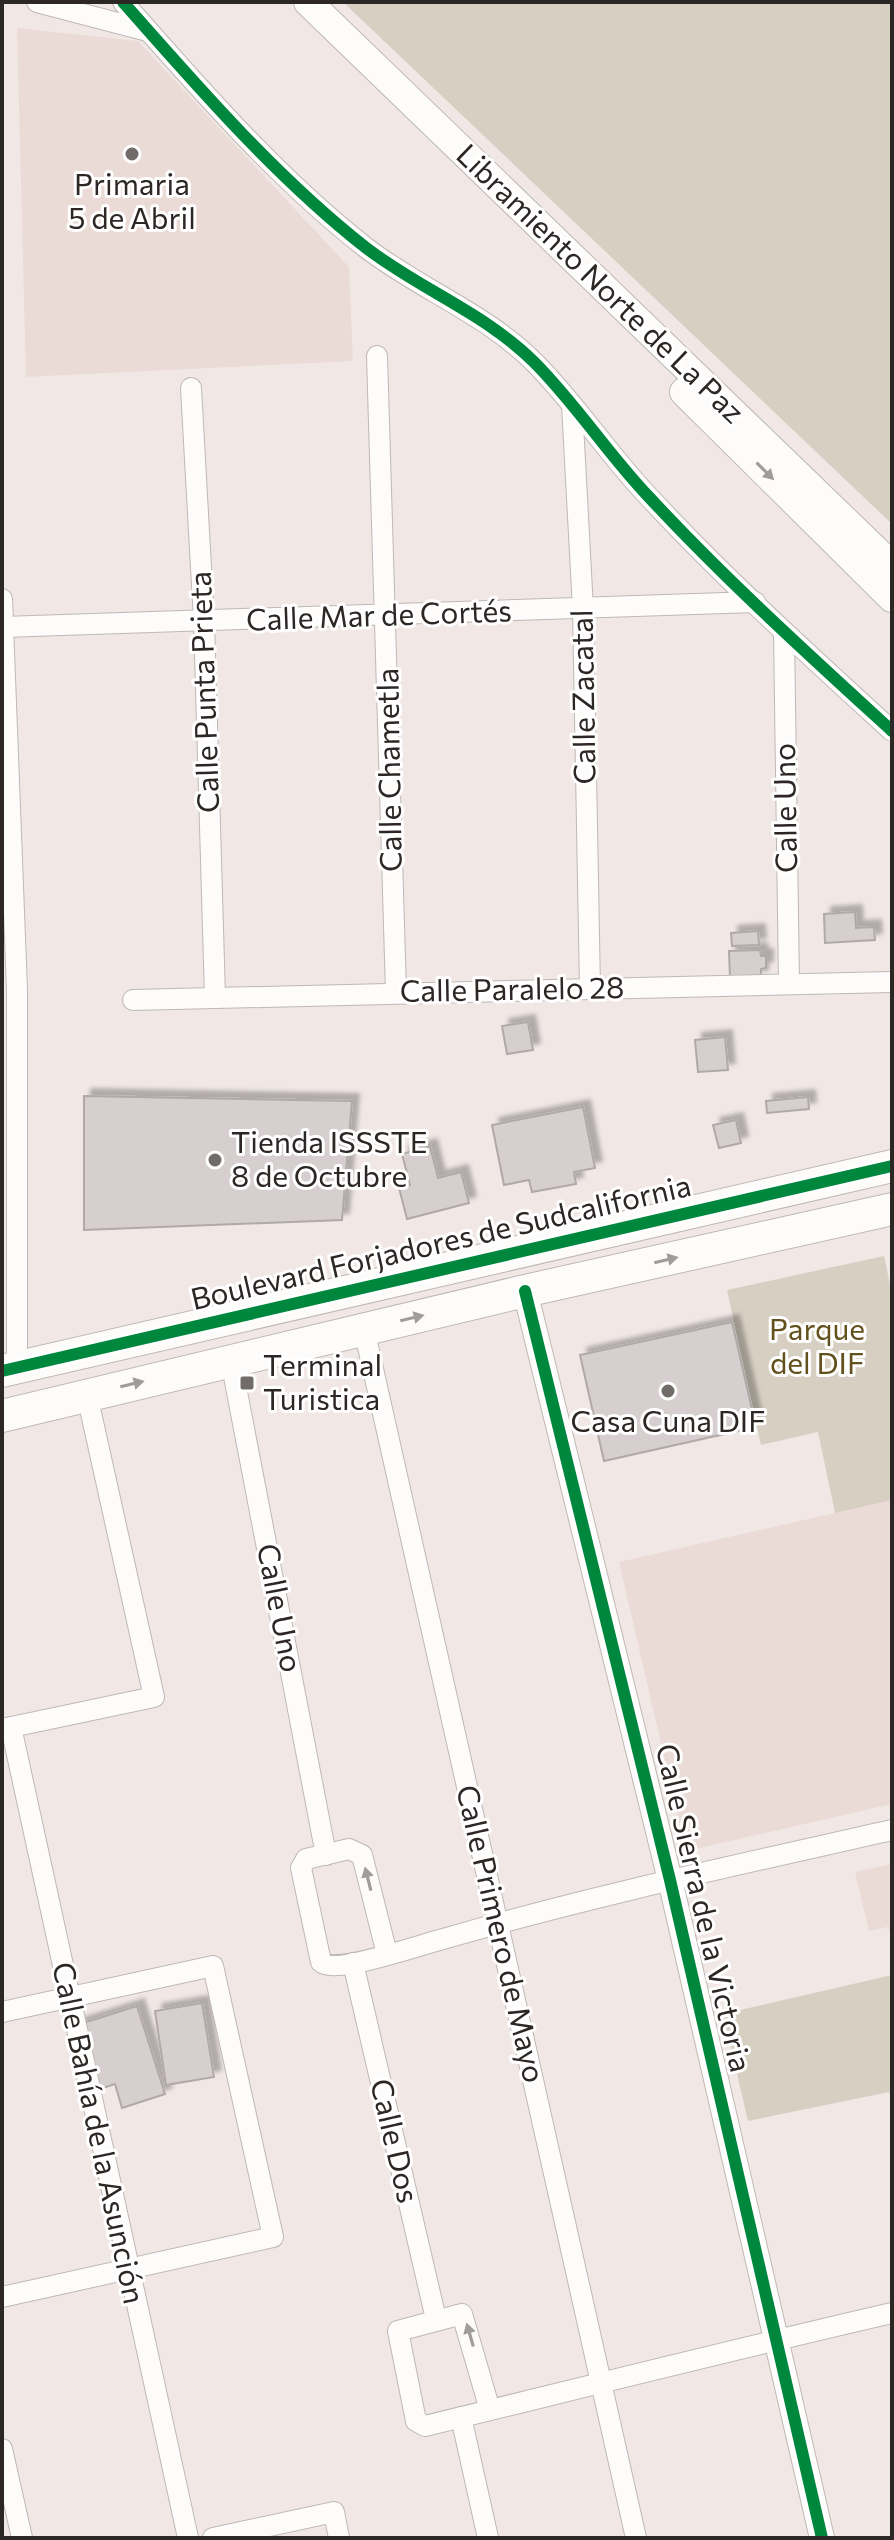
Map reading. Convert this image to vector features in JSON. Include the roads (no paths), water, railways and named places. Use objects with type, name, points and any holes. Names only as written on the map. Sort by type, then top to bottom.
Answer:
[{"type":"main road","name":"Libramiento Norte de La Paz","points":[[308,2],[892,566]]},
{"type":"main road","points":[[605,288],[625,333],[892,598]]},
{"type":"main road","name":"Boulevard Forjadores de Sudcalifornia","points":[[10,1369],[892,1166]]},
{"type":"main road","points":[[2,1416],[525,1291],[892,1209]]},
{"type":"street","points":[[37,2],[148,31]]},
{"type":"street","points":[[123,2],[305,196],[376,255],[479,317],[534,362],[655,504],[784,632],[892,731]]},
{"type":"street","name":"Calle Chametla","points":[[377,356],[396,992]]},
{"type":"street","name":"Calle Punta Prieta","points":[[191,388],[204,621],[215,997]]},
{"type":"street","name":"Calle Zacatal","points":[[572,405],[583,609],[590,989]]},
{"type":"street","points":[[2,599],[6,838],[17,990],[10,1369]]},
{"type":"street","name":"Calle Mar de Cortés","points":[[3,627],[387,617],[755,602]]},
{"type":"street","name":"Calle Uno","points":[[784,632],[789,984]]},
{"type":"street","name":"Calle Paralelo 28","points":[[133,1000],[892,982]]},
{"type":"street","name":"Calle Sierra de la Victoria","points":[[525,1291],[670,1880],[822,2538]]},
{"type":"street","name":"Calle Primero de Mayo","points":[[364,1329],[636,2538]]},
{"type":"street","name":"Calle Uno","points":[[231,1361],[326,1855]]},
{"type":"street","points":[[6,1728],[154,1697],[87,1395]]},
{"type":"street","name":"Calle Bahía de la Asunción","points":[[6,1728],[188,2538]]},
{"type":"street","points":[[387,1954],[362,1855],[349,1849],[306,1859],[301,1868],[321,1962],[334,1967],[387,1954],[498,1923],[670,1880],[892,1830]]},
{"type":"street","name":"Calle Dos","points":[[353,1963],[436,2319]]},
{"type":"street","points":[[2,2012],[213,1966],[273,2237],[2,2297]]},
{"type":"street","points":[[490,2410],[462,2314],[398,2331],[416,2421],[425,2426],[892,2313]]},
{"type":"street","points":[[461,2417],[488,2538]]},
{"type":"street","points":[[2,2449],[22,2538]]},
{"type":"street","points":[[213,2538],[334,2512],[339,2538]]},
{"type":"place","name":"Primaria 5 de Abril","points":[[132,154]]},
{"type":"place","name":"Tienda ISSSTE 8 de Octubre","points":[[215,1160]]},
{"type":"place","name":"Terminal Turistica","points":[[247,1383]]},
{"type":"place","name":"Casa Cuna DIF","points":[[668,1391]]},
{"type":"park label","name":"Parque del DIF","points":[[817,1347]]}]
